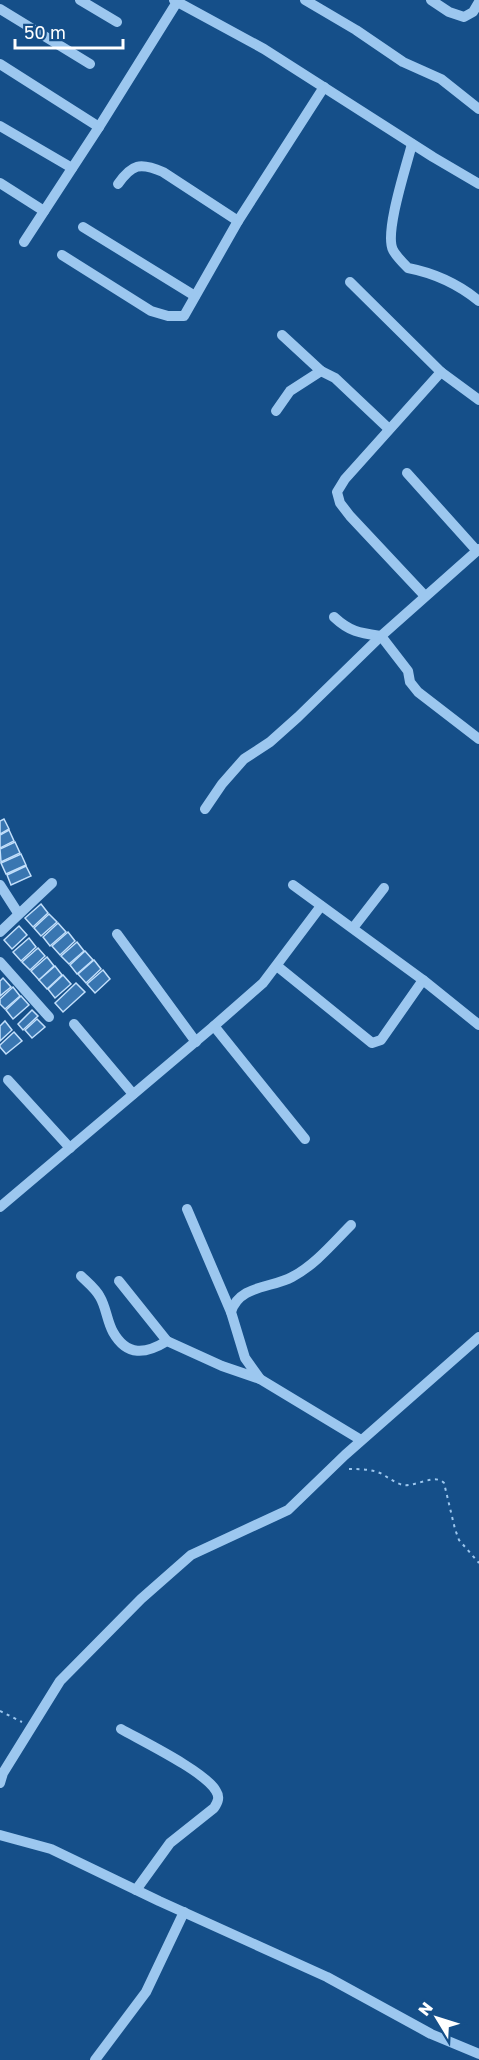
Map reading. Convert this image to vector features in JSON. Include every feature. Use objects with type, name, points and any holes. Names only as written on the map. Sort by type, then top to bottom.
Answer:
[{"type":"street","points":[[80,0],[117,22]]},
{"type":"street","points":[[431,0],[449,12],[464,17],[473,12],[479,2]]},
{"type":"street","points":[[24,242],[99,127],[176,1],[264,49],[479,184]]},
{"type":"street","points":[[309,1],[403,62],[441,80],[479,109]]},
{"type":"street","points":[[0,9],[90,64]]},
{"type":"street","points":[[0,64],[99,127]]},
{"type":"street","points":[[62,255],[151,311],[168,316],[184,316],[238,221],[324,87]]},
{"type":"street","points":[[0,126],[72,168]]},
{"type":"street","points":[[412,144],[396,203],[392,249],[408,268],[424,271],[463,287],[479,301]]},
{"type":"street","points":[[118,184],[128,170],[139,166],[150,166],[163,172],[238,221]]},
{"type":"street","points":[[0,183],[44,211]]},
{"type":"street","points":[[83,227],[195,296]]},
{"type":"street","points":[[350,282],[441,372],[479,400]]},
{"type":"street","points":[[282,335],[321,370],[334,378],[389,429]]},
{"type":"street","points":[[276,411],[290,391],[321,370]]},
{"type":"street","points":[[425,596],[350,516],[340,503],[337,492],[345,479],[441,372]]},
{"type":"street","points":[[205,809],[222,784],[244,759],[270,742],[298,717],[381,636],[478,550],[407,473]]},
{"type":"street","points":[[334,617],[344,627],[354,632],[381,636],[408,671],[410,682],[418,692],[479,739]]},
{"type":"street","points":[[0,932],[52,883]]},
{"type":"street","points":[[0,885],[18,913]]},
{"type":"street","points":[[293,885],[423,980],[479,1026]]},
{"type":"street","points":[[352,928],[384,888]]},
{"type":"street","points":[[0,1207],[252,994],[277,966],[321,906]]},
{"type":"street","points":[[117,934],[196,1042]]},
{"type":"street","points":[[0,962],[49,1017]]},
{"type":"street","points":[[277,966],[372,1043],[381,1040],[423,980]]},
{"type":"street","points":[[74,1024],[133,1094]]},
{"type":"street","points":[[214,1026],[305,1139]]},
{"type":"street","points":[[8,1080],[70,1148]]},
{"type":"street","points":[[188,1209],[231,1312],[245,1358],[260,1379]]},
{"type":"street","points":[[231,1312],[237,1300],[245,1293],[290,1278],[302,1271],[351,1225]]},
{"type":"street","points":[[81,1276],[99,1295],[113,1332],[124,1346],[134,1352],[153,1350],[167,1341]]},
{"type":"street","points":[[119,1281],[167,1341],[222,1366],[260,1379],[361,1440]]},
{"type":"street","points":[[0,1783],[3,1773],[60,1681],[141,1599],[191,1555],[288,1510],[361,1440],[479,1337]]},
{"type":"street","points":[[121,1729],[202,1775],[218,1793],[219,1801],[214,1808],[170,1843],[136,1890]]},
{"type":"street","points":[[0,1835],[51,1849],[327,1977],[431,2034],[479,2054]]},
{"type":"street","points":[[95,2060],[146,1992],[184,1912]]},
{"type":"path","points":[[328,1471],[367,1469],[402,1485],[442,1480],[459,1540],[479,1563]]},
{"type":"path","points":[[0,1711],[31,1726]]},
{"type":"building","points":[[4,819],[9,829],[0,834],[0,821]]},
{"type":"building","points":[[9,830],[14,841],[0,848],[0,835]]},
{"type":"building","points":[[15,842],[20,853],[1,862],[0,849]]},
{"type":"building","points":[[21,854],[26,865],[6,874],[1,863]]},
{"type":"building","points":[[26,866],[31,876],[11,885],[7,875]]},
{"type":"building","points":[[41,904],[48,913],[33,927],[25,918]]},
{"type":"building","points":[[49,914],[57,922],[41,936],[34,928]]},
{"type":"building","points":[[58,923],[66,932],[50,946],[43,937]]},
{"type":"building","points":[[19,926],[27,935],[12,949],[4,940]]},
{"type":"building","points":[[68,932],[75,941],[60,955],[52,946]]},
{"type":"building","points":[[29,938],[36,947],[21,961],[13,952]]},
{"type":"building","points":[[77,942],[84,951],[69,964],[61,956]]},
{"type":"building","points":[[38,948],[45,956],[30,970],[22,962]]},
{"type":"building","points":[[85,951],[93,960],[77,974],[70,965]]},
{"type":"building","points":[[47,957],[54,966],[39,980],[31,971]]},
{"type":"building","points":[[94,960],[101,969],[86,983],[78,974]]},
{"type":"building","points":[[55,966],[62,975],[47,989],[39,980]]},
{"type":"building","points":[[103,970],[110,979],[95,993],[87,984]]},
{"type":"building","points":[[63,975],[71,984],[55,998],[48,989]]},
{"type":"building","points":[[3,978],[11,987],[0,996],[0,981]]},
{"type":"building","points":[[76,983],[85,992],[63,1012],[55,1003]]},
{"type":"building","points":[[13,987],[20,996],[5,1009],[0,1004],[0,999]]},
{"type":"building","points":[[21,996],[29,1005],[13,1019],[6,1010]]},
{"type":"building","points":[[32,1010],[38,1016],[23,1030],[18,1024]]},
{"type":"building","points":[[37,1019],[45,1027],[32,1038],[25,1030]]},
{"type":"building","points":[[5,1021],[12,1030],[0,1041],[0,1026]]},
{"type":"building","points":[[14,1032],[22,1041],[6,1054],[0,1045]]}]
